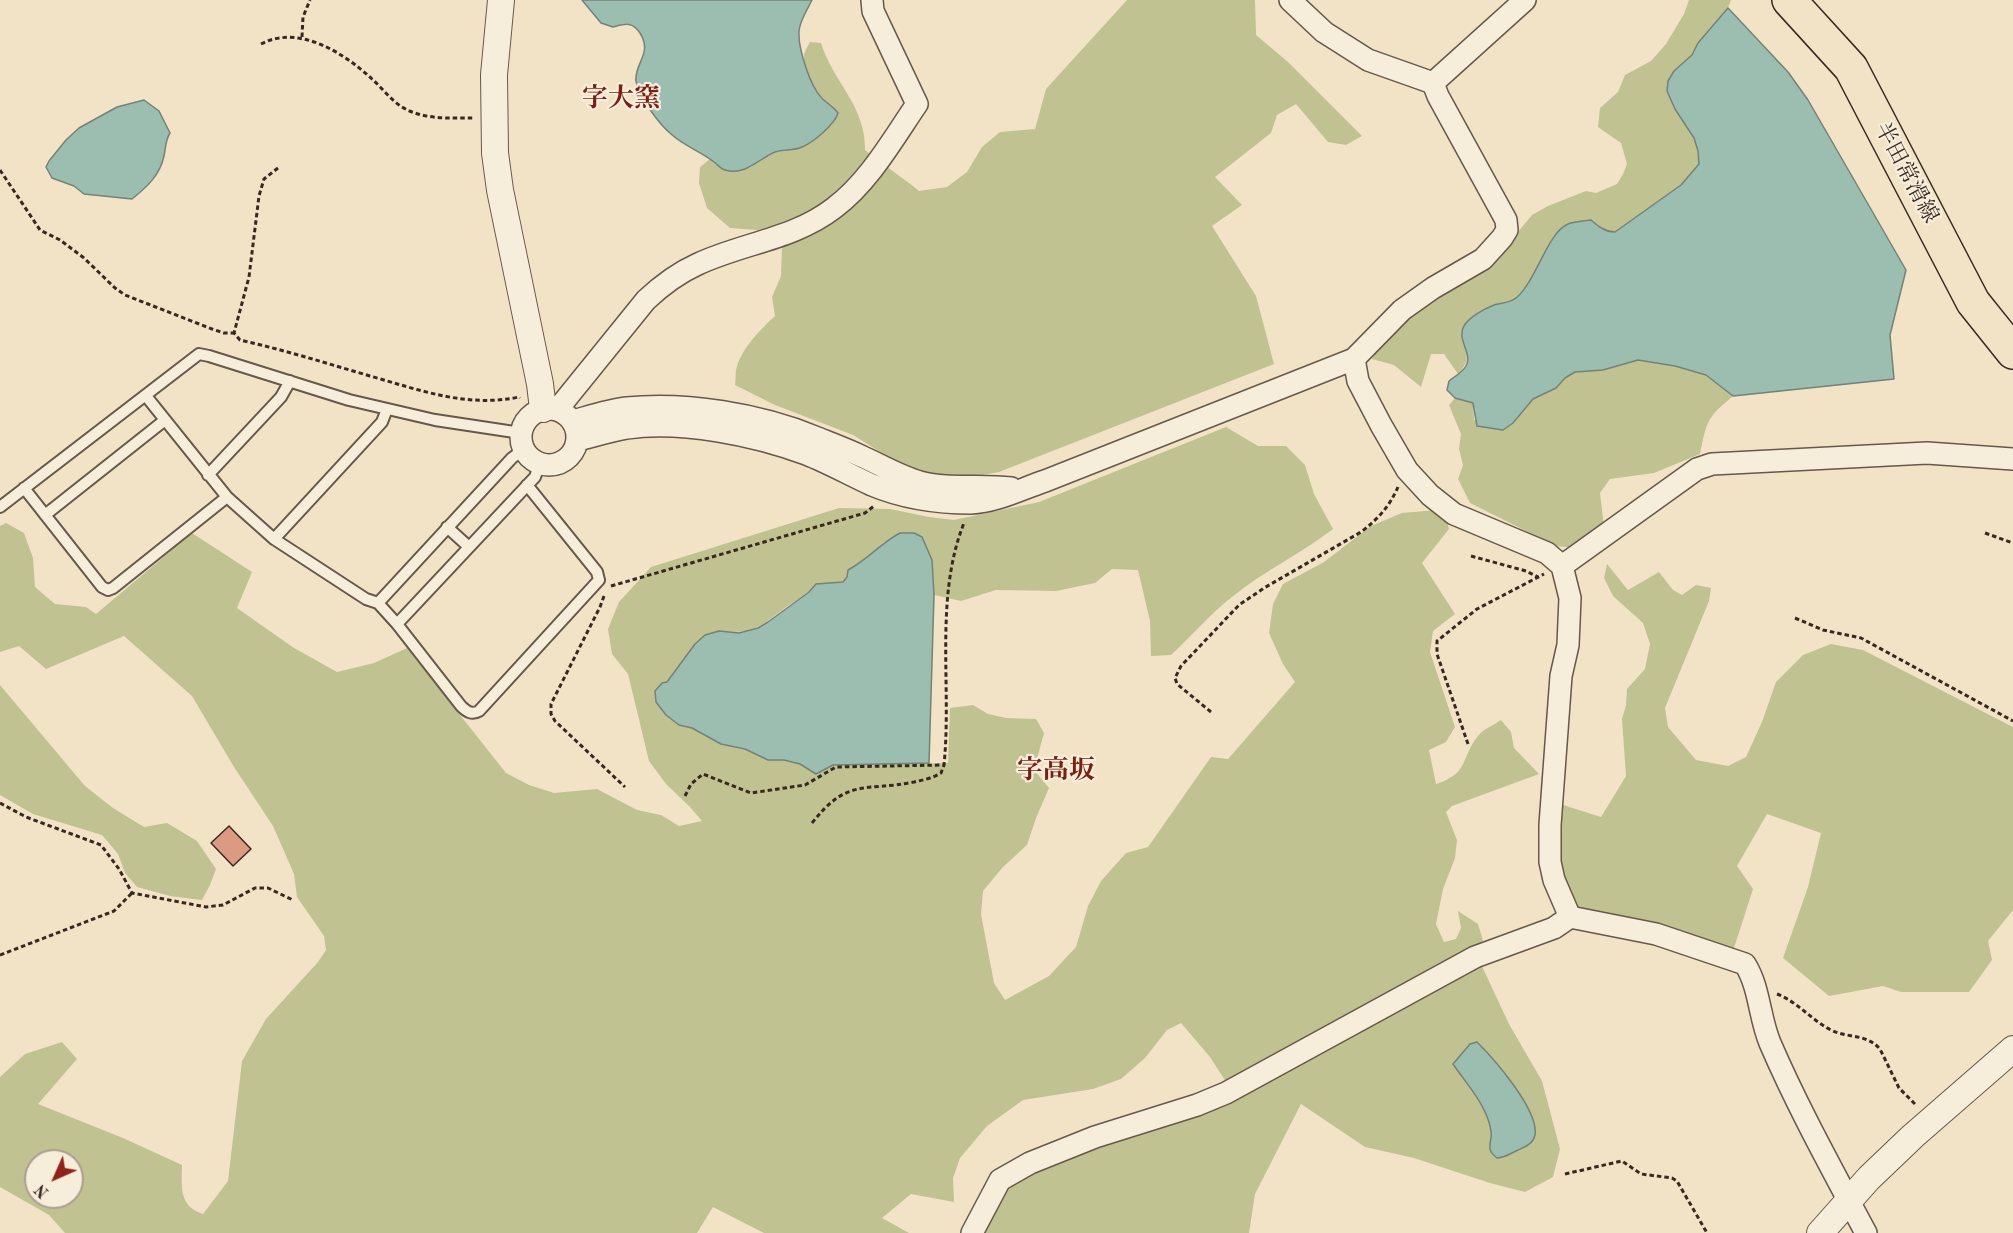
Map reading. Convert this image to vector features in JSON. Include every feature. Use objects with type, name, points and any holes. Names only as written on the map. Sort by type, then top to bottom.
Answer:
[{"type":"main road","name":"半田常滑線","points":[[1789,0],[1851,68],[1973,302],[2013,352]]},
{"type":"street","points":[[501,0],[494,75],[495,153],[500,190],[540,384],[557,418],[575,448],[567,459],[555,465],[540,463],[528,456],[522,441],[527,419],[557,418],[627,418],[679,407],[707,409],[858,466],[929,484],[1020,489]]},
{"type":"street","points":[[557,418],[646,300],[664,284],[700,262],[777,238],[805,225],[832,210],[866,175],[917,104],[873,11],[872,0]]},
{"type":"street","points":[[1290,0],[1324,32],[1368,60],[1434,83]]},
{"type":"street","points":[[1434,83],[1525,0]]},
{"type":"street","points":[[858,466],[884,489],[915,497],[969,502],[994,500],[1354,359],[1402,310],[1433,288],[1483,259],[1507,230],[1506,220],[1438,96],[1434,83]]},
{"type":"street","points":[[1354,359],[1358,381],[1407,470],[1430,495],[1454,514],[1547,553],[1562,566],[1570,598],[1568,645],[1561,676],[1550,825],[1550,862],[1554,880],[1570,917]]},
{"type":"street","points":[[1562,566],[1696,470],[1712,464],[1927,453],[2013,459]]},
{"type":"street","points":[[972,1233],[1000,1180],[1030,1163],[1095,1137],[1226,1094],[1475,957],[1554,928],[1570,917],[1656,934],[1745,964],[1754,977],[1766,1034],[1778,1064],[1866,1233]]},
{"type":"street","points":[[1820,1233],[1849,1198],[1933,1119],[2013,1049]]},
{"type":"lane","points":[[0,507],[199,354],[349,400],[522,441],[512,458],[378,603]]},
{"type":"lane","points":[[208,475],[281,397],[290,381]]},
{"type":"lane","points":[[146,396],[226,497],[274,539],[366,599],[378,603],[398,624],[468,712],[479,711],[599,580],[597,572],[527,485]]},
{"type":"lane","points":[[274,539],[382,422],[387,409]]},
{"type":"lane","points":[[45,515],[165,420]]},
{"type":"lane","points":[[398,624],[535,477],[540,463]]},
{"type":"lane","points":[[24,488],[102,587],[108,590],[226,497]]},
{"type":"lane","points":[[447,527],[469,547]]},
{"type":"path","points":[[302,37],[303,17],[310,0]]},
{"type":"path","points":[[261,44],[270,39],[302,37],[352,62],[401,106],[421,116],[494,117]]},
{"type":"path","points":[[234,333],[249,277],[259,196],[264,179],[278,168]]},
{"type":"path","points":[[0,170],[40,230],[60,240],[84,258],[114,288],[125,295],[212,329],[234,333],[240,340],[461,400],[497,401],[519,397],[557,418]]},
{"type":"path","points":[[1210,712],[1177,684],[1175,678],[1181,666],[1239,605],[1375,522],[1383,514],[1407,470]]},
{"type":"path","points":[[625,787],[555,721],[550,710],[604,599],[603,588],[865,513],[875,504],[884,489]]},
{"type":"path","points":[[812,823],[831,802],[843,793],[872,786],[907,783],[941,773],[944,765],[948,588],[958,538],[969,511],[969,502]]},
{"type":"path","points":[[1985,533],[2013,543]]},
{"type":"path","points":[[1471,555],[1526,571],[1538,577]]},
{"type":"path","points":[[1468,744],[1437,654],[1437,641],[1477,609],[1562,566]]},
{"type":"path","points":[[1795,618],[1823,630],[1861,638],[2013,721]]},
{"type":"path","points":[[685,796],[691,784],[703,774],[750,793],[805,784],[836,766],[944,765]]},
{"type":"path","points":[[0,803],[26,817],[101,845],[119,869],[132,893]]},
{"type":"path","points":[[132,893],[206,907],[223,905],[255,888],[268,888],[293,900]]},
{"type":"path","points":[[0,955],[114,912],[132,893]]},
{"type":"path","points":[[1756,989],[1788,999],[1831,1030],[1866,1039],[1876,1044],[1899,1088],[1933,1119]]},
{"type":"path","points":[[1565,1174],[1622,1161],[1641,1174],[1677,1180],[1707,1233]]},
{"type":"green space","points":[[1127,0],[1255,0],[1256,35],[1288,62],[1362,136],[1346,145],[1328,142],[1296,104],[1277,115],[1271,133],[1215,177],[1242,205],[1212,226],[1256,296],[1274,364],[999,472],[955,480],[906,468],[853,435],[775,405],[735,385],[736,368],[748,345],[775,316],[772,297],[781,276],[782,247],[769,228],[757,230],[730,228],[707,208],[699,183],[700,167],[710,159],[724,170],[749,168],[776,152],[802,147],[831,126],[836,119],[833,106],[812,85],[805,71],[804,54],[810,42],[821,43],[826,57],[855,107],[864,134],[865,150],[919,191],[947,187],[967,172],[982,147],[1000,132],[1035,129],[1046,89]]},
{"type":"green space","points":[[1689,0],[1731,0],[1728,8],[1698,43],[1692,55],[1674,71],[1675,109],[1694,138],[1699,164],[1681,185],[1615,232],[1602,228],[1591,220],[1553,237],[1534,276],[1514,300],[1493,305],[1461,334],[1466,350],[1466,360],[1458,374],[1444,354],[1431,354],[1421,387],[1394,365],[1372,359],[1383,340],[1406,318],[1508,244],[1532,215],[1586,191],[1596,193],[1617,184],[1627,164],[1621,143],[1598,127],[1600,108],[1618,92],[1625,75],[1651,61],[1666,44],[1684,14]]},
{"type":"green space","points":[[1638,360],[1675,366],[1706,375],[1733,396],[1709,420],[1700,454],[1654,473],[1610,479],[1600,493],[1604,527],[1576,548],[1556,546],[1470,503],[1458,479],[1463,465],[1459,449],[1461,434],[1449,405],[1455,398],[1473,403],[1474,420],[1514,423],[1533,399],[1556,388],[1565,378],[1575,372],[1603,370]]},
{"type":"green space","points":[[1226,427],[1258,446],[1286,446],[1305,465],[1314,494],[1333,529],[1244,588],[1216,611],[1171,655],[1151,656],[1150,621],[1138,570],[1112,569],[1095,583],[1056,591],[996,590],[961,601],[934,595],[932,560],[884,542],[872,555],[849,570],[843,582],[816,585],[764,623],[750,630],[719,631],[667,682],[662,683],[679,725],[692,728],[721,744],[745,749],[768,760],[784,760],[800,764],[816,774],[833,765],[948,763],[950,708],[973,705],[988,714],[1006,718],[1036,719],[1044,733],[1034,770],[1049,788],[1027,845],[1003,867],[983,891],[981,914],[994,983],[1005,1000],[1049,976],[1076,947],[1088,906],[1101,881],[1126,853],[1148,847],[1211,757],[1228,759],[1295,682],[1283,664],[1269,633],[1273,604],[1283,584],[1324,562],[1371,526],[1402,513],[1437,510],[1446,518],[1449,529],[1422,563],[1455,614],[1433,631],[1430,652],[1455,727],[1446,742],[1429,750],[1436,784],[1454,775],[1463,764],[1478,736],[1501,720],[1511,732],[1514,748],[1539,774],[1452,806],[1446,812],[1457,840],[1455,858],[1443,889],[1436,924],[1444,942],[1456,939],[1461,928],[1458,911],[1478,924],[1483,941],[1475,949],[1228,1085],[1210,1057],[1181,1023],[1167,1030],[1145,1058],[1121,1079],[1093,1089],[1023,1100],[987,1126],[960,1158],[953,1178],[954,1202],[911,1194],[882,1218],[909,1233],[764,1233],[713,1207],[697,1233],[65,1233],[49,1215],[38,1209],[84,1209],[84,1149],[24,1149],[24,1201],[0,1187],[0,1077],[25,1054],[62,1042],[77,1059],[38,1104],[123,1138],[182,1165],[182,1188],[185,1201],[203,1214],[228,1181],[242,1061],[266,1019],[318,962],[326,950],[324,936],[297,897],[294,874],[273,826],[234,767],[192,696],[124,636],[46,669],[19,646],[0,652],[0,526],[6,523],[24,533],[33,558],[35,587],[55,604],[86,607],[96,614],[192,533],[252,572],[237,608],[294,648],[337,672],[374,663],[407,648],[506,773],[529,785],[554,793],[597,789],[637,810],[661,815],[679,826],[702,821],[666,784],[649,761],[628,674],[612,654],[608,629],[619,602],[651,567],[839,508],[890,509],[954,520],[1039,502]]},
{"type":"green space","points":[[1607,564],[1628,590],[1659,572],[1673,590],[1682,595],[1696,585],[1711,588],[1709,601],[1665,708],[1668,727],[1696,760],[1728,766],[1746,757],[1762,722],[1776,682],[1803,655],[1831,644],[1863,650],[2013,727],[2013,910],[1988,941],[1992,960],[1969,992],[1901,992],[1883,986],[1829,996],[1783,958],[1808,887],[1821,833],[1767,814],[1737,866],[1753,889],[1733,951],[1580,913],[1560,868],[1560,804],[1601,817],[1626,776],[1622,719],[1627,689],[1645,669],[1650,644],[1643,623],[1613,596],[1604,578]]},
{"type":"green space","points":[[0,685],[85,786],[113,808],[144,827],[167,823],[197,841],[216,869],[202,900],[170,896],[137,887],[125,873],[118,854],[102,835],[33,814],[0,795]]},
{"type":"green space","points":[[1479,960],[1509,1024],[1542,1081],[1560,1149],[1553,1177],[1525,1192],[1414,1158],[1365,1147],[1301,1104],[1255,1194],[1249,1233],[978,1233],[1004,1182],[1128,1134]]},
{"type":"shaded area","points":[[582,0],[812,0],[800,26],[801,49],[806,68],[817,92],[838,113],[823,132],[802,147],[775,152],[739,171],[724,169],[666,130],[645,102],[636,81],[645,47],[637,29],[628,24],[613,27],[601,23]]},
{"type":"shaded area","points":[[1728,8],[1788,72],[1808,100],[1906,270],[1890,335],[1894,379],[1733,396],[1706,375],[1675,366],[1638,360],[1603,370],[1575,372],[1565,378],[1556,388],[1533,399],[1513,423],[1503,430],[1477,426],[1473,403],[1455,398],[1447,390],[1449,381],[1463,370],[1468,361],[1462,336],[1464,326],[1469,319],[1481,311],[1516,298],[1530,280],[1554,237],[1568,224],[1591,220],[1605,230],[1615,232],[1681,185],[1699,164],[1694,138],[1675,109],[1667,91],[1668,81],[1674,71],[1692,55],[1698,43]]},
{"type":"shaded area","points":[[144,100],[159,111],[170,133],[159,169],[138,194],[132,199],[84,194],[74,186],[52,178],[46,167],[49,161],[79,128],[117,107]]},
{"type":"shaded area","points":[[900,533],[914,533],[922,537],[932,560],[934,595],[929,763],[833,765],[816,774],[800,764],[784,760],[768,760],[745,749],[721,744],[692,728],[679,725],[666,715],[656,702],[655,691],[662,683],[667,682],[695,644],[705,635],[719,631],[739,633],[758,628],[809,592],[816,584],[843,582],[848,570]]},
{"type":"shaded area","points":[[1477,1042],[1494,1060],[1523,1099],[1534,1125],[1535,1135],[1531,1143],[1500,1158],[1497,1158],[1490,1150],[1491,1130],[1482,1106],[1453,1064],[1470,1044]]},
{"type":"building","points":[[229,826],[251,849],[233,866],[211,843]]},
{"type":"district","name":"字大窯","points":[[621,99]]},
{"type":"district","name":"字高坂","points":[[1056,771]]}]
